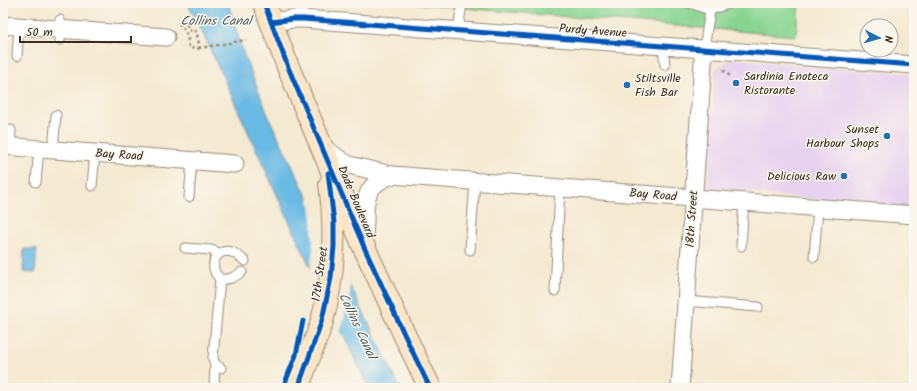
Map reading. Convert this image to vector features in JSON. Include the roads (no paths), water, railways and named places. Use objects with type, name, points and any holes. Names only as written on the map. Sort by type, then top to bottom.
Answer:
[{"type":"main road","name":"Dade Boulevard","points":[[268,12],[288,67],[364,248],[430,388]]},
{"type":"main road","name":"17th Street","points":[[298,388],[322,320],[330,286],[334,247],[333,209],[324,152]]},
{"type":"street","name":"Purdy Avenue","points":[[268,12],[293,19],[914,65]]},
{"type":"street","points":[[11,26],[60,30],[90,27],[166,37]]},
{"type":"street","name":"18th Street","points":[[680,388],[694,198],[694,113],[704,49]]},
{"type":"street","name":"Bay Road","points":[[8,141],[46,149],[235,164]]},
{"type":"street","name":"Bay Road","points":[[324,152],[349,165],[392,175],[914,216]]},
{"type":"street","points":[[364,248],[365,207],[368,194],[375,184],[392,175]]},
{"type":"lane","points":[[458,31],[462,3]]},
{"type":"lane","points":[[690,3],[712,6],[731,3]]},
{"type":"lane","points":[[704,49],[712,6]]},
{"type":"lane","points":[[11,26],[17,56]]},
{"type":"lane","points":[[663,46],[665,65]]},
{"type":"lane","points":[[36,182],[56,115]]},
{"type":"lane","points":[[92,186],[95,153]]},
{"type":"lane","points":[[189,197],[192,160]]},
{"type":"lane","points":[[470,250],[475,181]]},
{"type":"lane","points":[[555,291],[560,188]]},
{"type":"lane","points":[[741,246],[744,202]]},
{"type":"lane","points":[[814,258],[818,208]]},
{"type":"lane","points":[[185,248],[211,250],[220,254]]},
{"type":"lane","points":[[242,272],[232,278],[220,278],[215,273],[215,259],[226,251],[233,253],[245,261]]},
{"type":"lane","points":[[214,388],[218,366],[213,358],[220,278]]},
{"type":"lane","points":[[686,301],[758,307]]},
{"type":"water","name":"Collins Canal","points":[[187,3],[228,3],[244,55],[270,120],[400,388],[369,388],[306,258],[199,25]]},
{"type":"water","points":[[24,249],[37,249],[35,273],[23,272]]},
{"type":"place","name":"Sardinia Enoteca Ristorante","points":[[736,83]]},
{"type":"place","name":"Stiltsville Fish Bar","points":[[627,85]]},
{"type":"place","name":"Sunset Harbour Shops","points":[[887,136]]},
{"type":"place","name":"Delicious Raw","points":[[844,176]]}]
